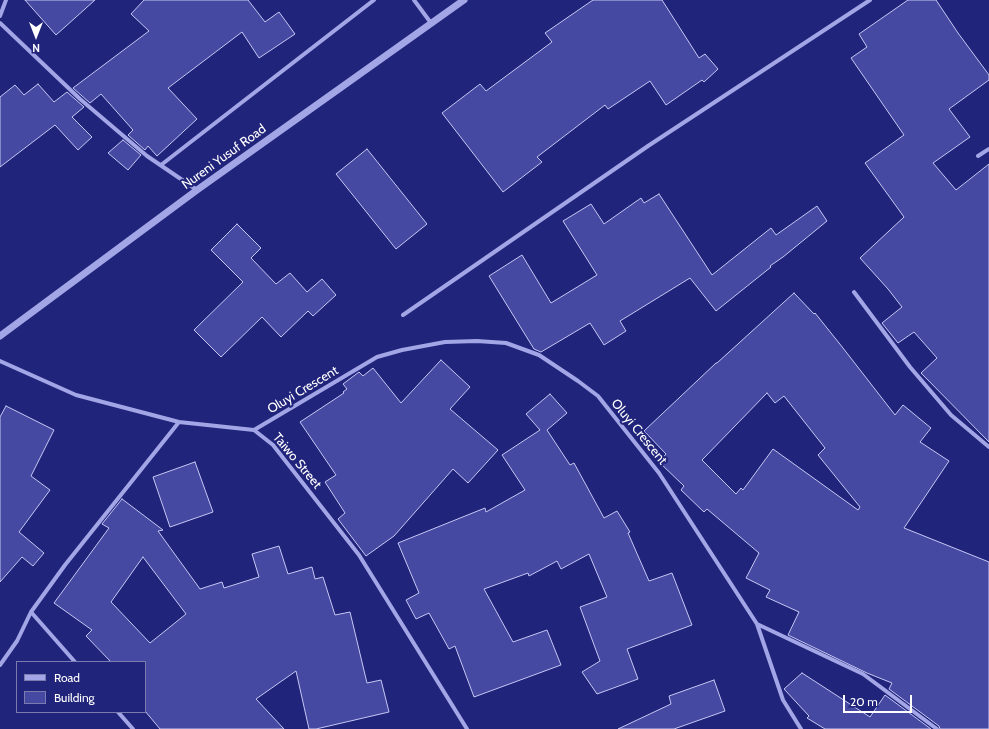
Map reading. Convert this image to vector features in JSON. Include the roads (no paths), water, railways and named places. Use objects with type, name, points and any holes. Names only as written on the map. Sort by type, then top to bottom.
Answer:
[{"type":"street","points":[[0,16],[6,0]]},
{"type":"street","points":[[161,165],[374,0]]},
{"type":"street","points":[[414,0],[431,23]]},
{"type":"street","name":"Nureni Yusuf Road","points":[[0,336],[197,190],[464,0]]},
{"type":"street","points":[[403,315],[648,146],[870,0]]},
{"type":"street","points":[[0,23],[80,99],[147,156],[197,190]]},
{"type":"street","points":[[978,156],[989,149]]},
{"type":"street","points":[[854,292],[910,367],[951,415],[989,447]]},
{"type":"street","name":"Oluyi Crescent","points":[[254,430],[377,358],[402,350],[445,342],[477,341],[506,343],[539,355],[598,396],[660,473],[757,624],[783,700],[801,729]]},
{"type":"street","name":"Taiwo Street","points":[[0,361],[76,395],[179,422],[254,430],[273,445],[359,555],[467,729]]},
{"type":"street","points":[[0,665],[31,612],[65,565],[179,422]]},
{"type":"street","points":[[31,612],[74,661]]},
{"type":"street","points":[[757,624],[863,674],[937,729]]},
{"type":"street","points":[[119,713],[133,729]]}]
